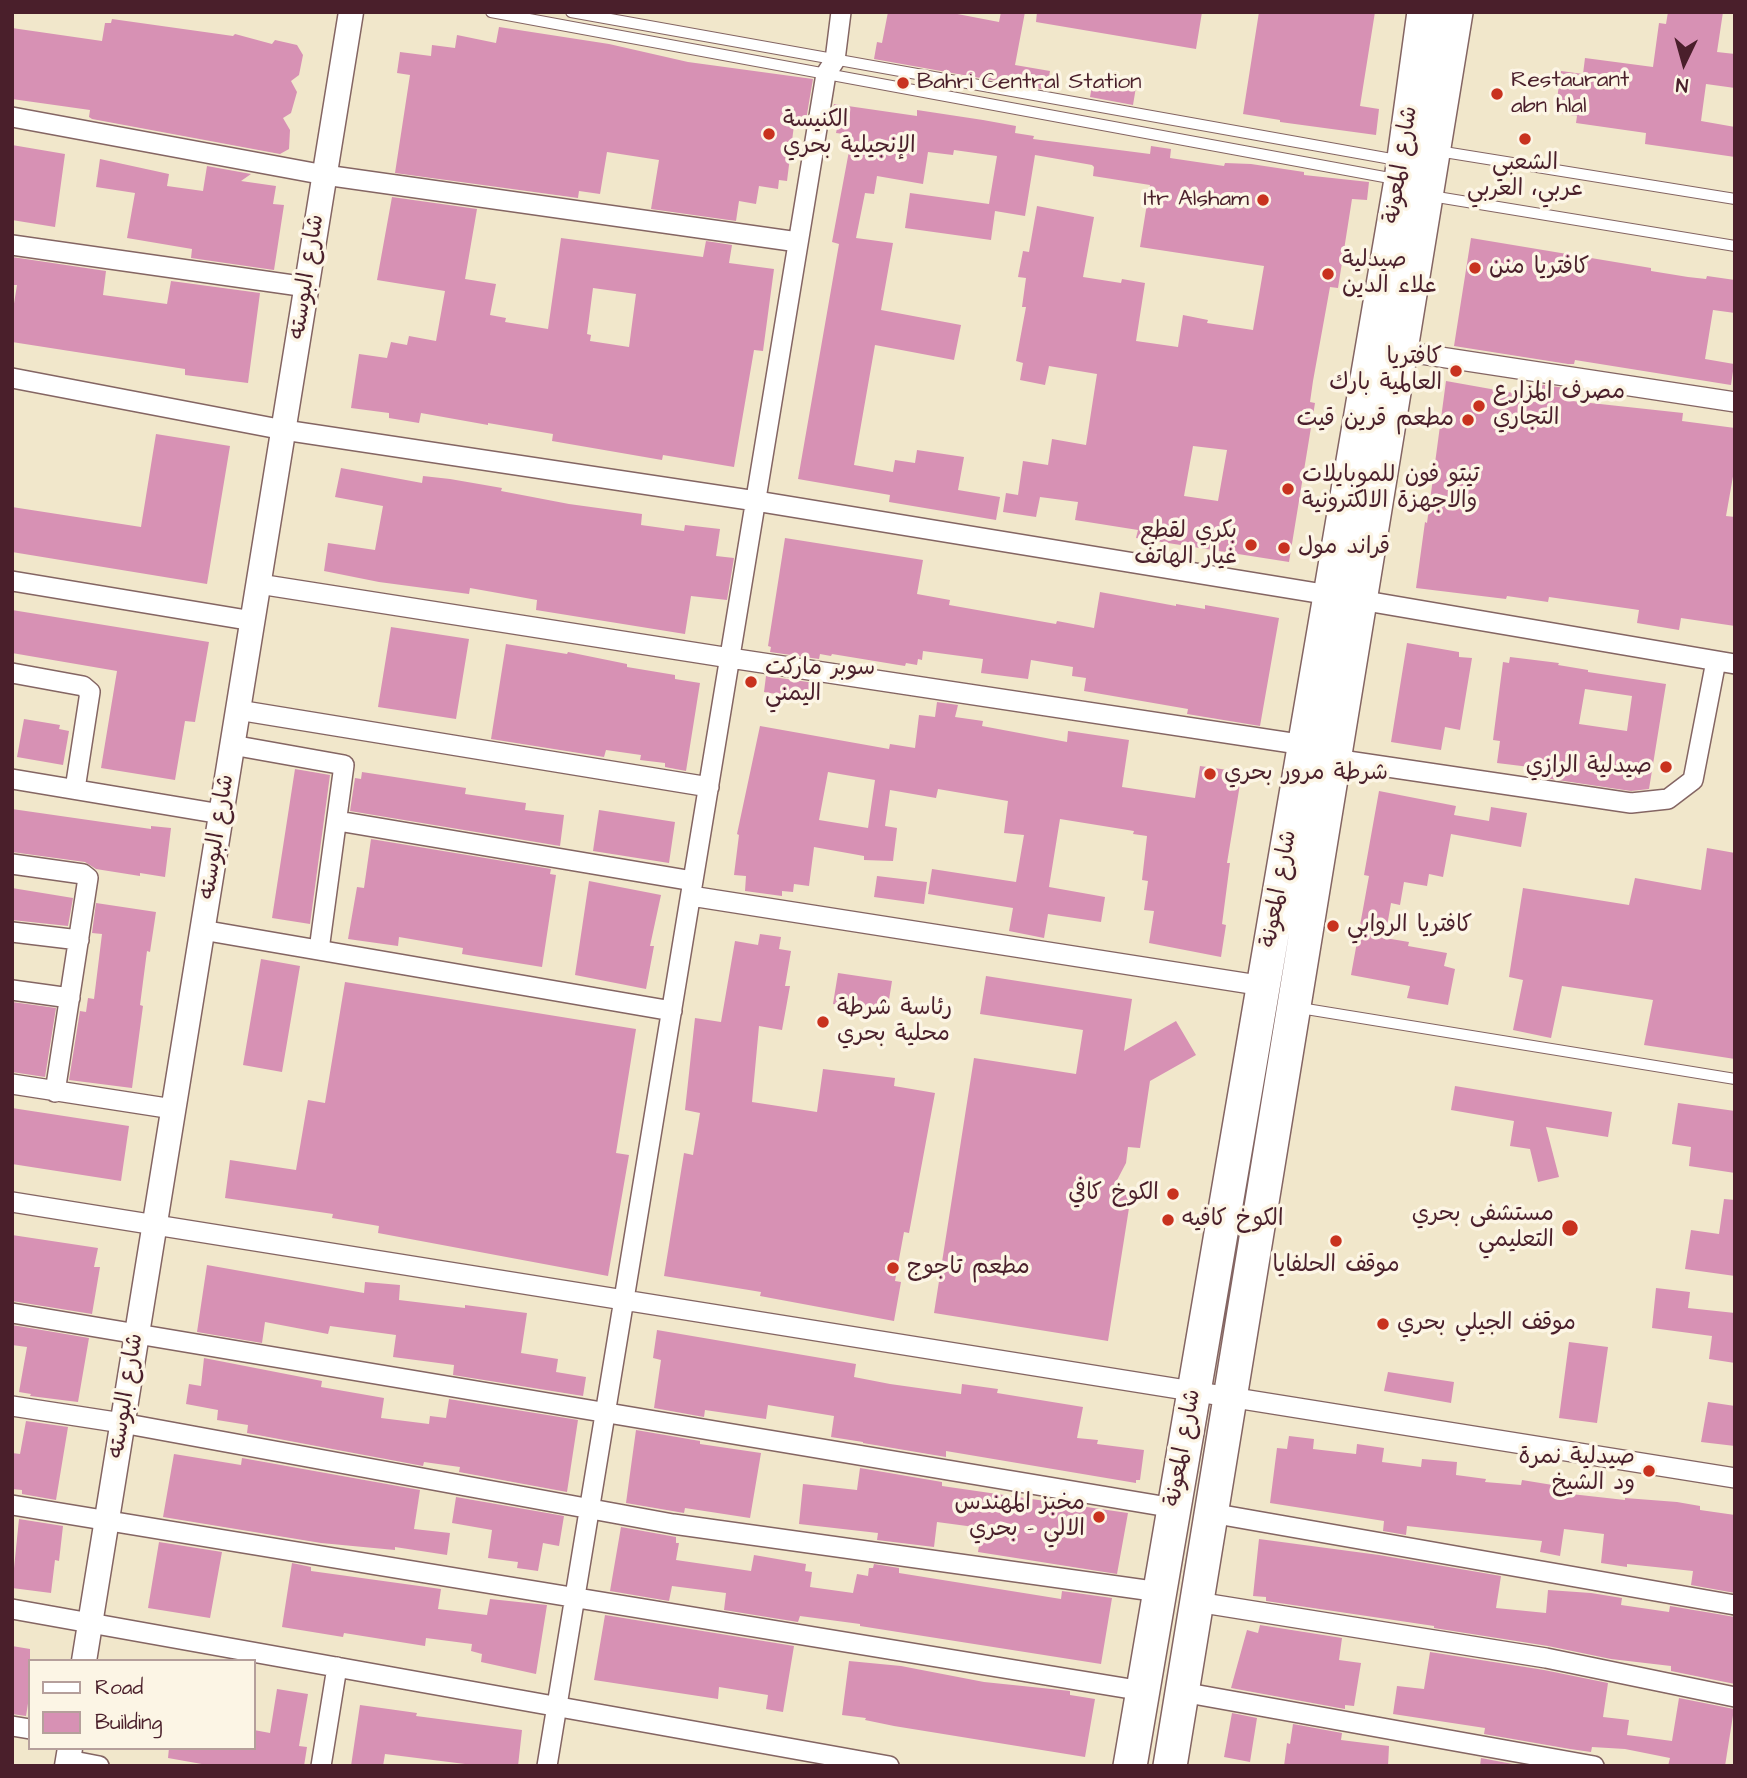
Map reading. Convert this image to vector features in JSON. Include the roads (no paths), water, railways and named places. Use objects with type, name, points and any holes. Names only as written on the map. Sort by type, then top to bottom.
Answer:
[{"type":"highway","name":"شارع المعونة","points":[[1130,1766],[1305,745],[1345,598],[1401,351],[1416,172],[1424,12]]},
{"type":"highway","name":"شارع المعونة","points":[[1170,1766],[1334,759],[1345,598],[1416,172],[1456,12]]},
{"type":"street","name":"شارع البوسته","points":[[84,1659],[351,12]]},
{"type":"street","points":[[547,1766],[798,242],[841,12]]},
{"type":"street","points":[[12,117],[325,175],[798,242]]},
{"type":"street","points":[[12,245],[307,287]]},
{"type":"street","points":[[1401,351],[1735,402]]},
{"type":"street","points":[[12,378],[284,430],[755,501],[1725,663],[1693,780],[1668,799],[1631,803],[1334,759]]},
{"type":"street","points":[[12,582],[253,621]]},
{"type":"street","points":[[258,584],[1305,745]]},
{"type":"street","points":[[12,673],[83,686],[90,692],[75,789]]},
{"type":"street","points":[[238,710],[709,787]]},
{"type":"street","points":[[232,745],[344,765],[319,950]]},
{"type":"street","points":[[12,779],[221,814]]},
{"type":"street","points":[[338,821],[692,889],[1264,986]]},
{"type":"street","points":[[12,864],[87,876],[88,881],[55,1092]]},
{"type":"street","points":[[202,930],[671,1011]]},
{"type":"street","points":[[12,932],[79,940]]},
{"type":"street","points":[[12,990],[70,998]]},
{"type":"street","points":[[12,1084],[173,1109]]},
{"type":"street","points":[[12,1202],[1735,1478]]},
{"type":"street","points":[[12,1312],[1174,1508]]},
{"type":"street","points":[[12,1406],[122,1423],[673,1524],[1160,1592]]},
{"type":"street","points":[[12,1505],[1143,1690]]},
{"type":"street","points":[[1211,1513],[1735,1605]]},
{"type":"street","points":[[1196,1602],[1546,1658],[1735,1697]]},
{"type":"street","points":[[12,1609],[557,1707],[835,1761],[889,1766]]},
{"type":"street","points":[[321,1766],[337,1667]]},
{"type":"street","points":[[1182,1692],[1594,1766]]},
{"type":"street","points":[[68,1758],[99,1766]]},
{"type":"lane","points":[[491,12],[830,67],[1416,172],[1735,246]]},
{"type":"lane","points":[[571,12],[830,67],[1416,172],[1735,199]]},
{"type":"lane","points":[[1294,1007],[1735,1079]]},
{"type":"place","name":"Bahri Central Station","points":[[903,83]]},
{"type":"place","name":"Restaurant abn hlal","points":[[1497,94]]},
{"type":"place","name":"الكنيسة الإنجيلية بحري","points":[[769,134]]},
{"type":"place","name":"الشعبي عربي، العربي","points":[[1525,139]]},
{"type":"place","name":"Itr Alsham","points":[[1263,200]]},
{"type":"place","name":"كافتريا منن","points":[[1475,268]]},
{"type":"place","name":"صيدلية علاء الدين","points":[[1328,274]]},
{"type":"place","name":"كافتريا العالمية بارك","points":[[1456,371]]},
{"type":"place","name":"مصرف المزارع التجاري","points":[[1479,406]]},
{"type":"place","name":"مطعم قرين قيت","points":[[1468,420]]},
{"type":"place","name":"تيتو فون للموبايلات والاجهزة الالكترونية","points":[[1288,489]]},
{"type":"place","name":"بكري لقطع غيار الهاتف","points":[[1251,545]]},
{"type":"place","name":"قراند مول","points":[[1284,548]]},
{"type":"place","name":"سوبر ماركت اليمني","points":[[751,682]]},
{"type":"place","name":"صيدلية الرازي","points":[[1666,767]]},
{"type":"place","name":"شرطة مرور بحري","points":[[1210,774]]},
{"type":"place","name":"كافتريا الروابي","points":[[1333,926]]},
{"type":"place","name":"رئاسة شرطة محلية بحري","points":[[823,1022]]},
{"type":"place","name":"الكوخ كافي","points":[[1173,1194]]},
{"type":"place","name":"الكوخ كافيه","points":[[1168,1220]]},
{"type":"place","name":"مستشفى بحري التعليمي","points":[[1570,1228]]},
{"type":"place","name":"موقف الحلفايا","points":[[1336,1241]]},
{"type":"place","name":"مطعم تاجوج","points":[[893,1268]]},
{"type":"place","name":"موقف الجيلي بحري","points":[[1383,1324]]},
{"type":"place","name":"صيدلية نمرة ود الشيخ","points":[[1649,1471]]},
{"type":"place","name":"مخبز المهندس الالي - بحري","points":[[1099,1517]]}]
